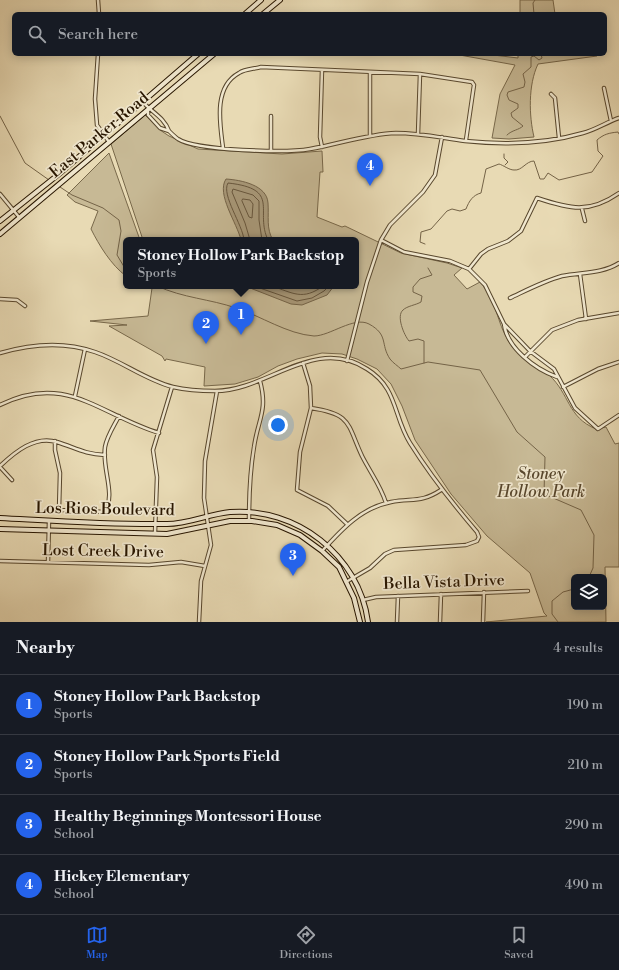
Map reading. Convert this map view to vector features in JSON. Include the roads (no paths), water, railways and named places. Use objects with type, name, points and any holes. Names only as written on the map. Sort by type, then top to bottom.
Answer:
[{"type":"main road","points":[[247,12],[261,0]]},
{"type":"main road","points":[[265,12],[280,0]]},
{"type":"main road","name":"East Parker Road","points":[[0,221],[59,174],[102,134],[196,56]]},
{"type":"main road","name":"East Parker Road","points":[[0,234],[212,56]]},
{"type":"main road","name":"Los Rios Boulevard","points":[[0,518],[155,524],[180,523],[229,512],[249,512],[269,515],[298,525],[328,545],[343,562],[353,578],[362,600],[368,622]]},
{"type":"main road","name":"Los Rios Boulevard","points":[[0,529],[155,534],[178,533],[208,524],[249,521],[277,525],[292,531],[322,551],[339,567],[354,598],[360,622]]},
{"type":"street","points":[[98,0],[99,12]]},
{"type":"street","points":[[98,56],[97,125],[109,142]]},
{"type":"street","points":[[223,148],[219,111],[222,95],[228,84],[239,73],[261,67],[420,74],[472,82],[474,85],[466,141]]},
{"type":"street","points":[[322,70],[320,137],[322,147]]},
{"type":"street","points":[[370,72],[370,135]]},
{"type":"street","points":[[418,134],[420,74]]},
{"type":"street","points":[[604,88],[611,121]]},
{"type":"street","points":[[551,94],[555,98],[558,138]]},
{"type":"street","points":[[142,101],[148,109],[154,111],[166,124],[169,131]]},
{"type":"street","points":[[148,109],[148,115],[160,128],[169,131],[178,139],[190,144],[208,148],[298,151],[322,147],[370,135],[418,134],[466,141],[514,143],[558,138],[584,133],[619,118]]},
{"type":"street","points":[[271,116],[271,150]]},
{"type":"street","points":[[347,361],[381,240],[390,225],[423,192],[435,175],[442,137]]},
{"type":"street","points":[[469,269],[481,254],[508,241],[521,231],[537,198],[559,205],[582,208],[606,202],[619,193]]},
{"type":"street","points":[[0,194],[19,217]]},
{"type":"street","points":[[582,208],[585,221]]},
{"type":"street","points":[[381,240],[385,244],[404,252],[450,261],[469,269],[485,285],[512,344],[525,357],[549,374],[557,377]]},
{"type":"street","points":[[510,298],[549,280],[607,269],[619,263]]},
{"type":"street","points":[[580,274],[586,319]]},
{"type":"street","points":[[0,299],[17,300],[25,306]]},
{"type":"street","points":[[525,357],[552,330],[586,319],[619,313]]},
{"type":"street","points":[[504,324],[530,351],[554,369],[575,408],[598,428],[619,415]]},
{"type":"street","points":[[0,353],[26,346],[42,345],[57,345],[85,349],[113,359],[172,387],[198,391],[217,391],[238,388],[260,381],[281,370],[324,358],[347,361],[367,369],[385,386],[395,404],[409,442],[441,490],[477,532],[479,537],[477,541],[466,545],[394,550],[385,554],[370,568],[346,582]]},
{"type":"street","points":[[75,396],[85,349]]},
{"type":"street","points":[[563,387],[598,369],[619,362]]},
{"type":"street","points":[[303,363],[310,386],[311,408],[300,452],[297,490],[328,506],[348,524]]},
{"type":"street","points":[[249,521],[254,449],[264,408],[264,396],[260,381]]},
{"type":"street","points":[[155,534],[157,477],[153,450],[172,387]]},
{"type":"street","points":[[199,622],[201,581],[211,545],[204,498],[205,461],[217,391]]},
{"type":"street","points":[[0,405],[31,394],[54,393],[75,396],[119,416],[130,423],[159,433]]},
{"type":"street","points":[[311,408],[331,412],[349,424],[362,456],[383,492],[386,504]]},
{"type":"street","points":[[55,441],[55,450],[60,473],[59,510],[106,512],[109,480],[105,455],[108,436],[119,416]]},
{"type":"street","points":[[12,480],[0,467],[25,446],[38,442],[55,441],[85,453],[105,455]]},
{"type":"street","points":[[322,551],[348,524],[365,512],[386,504],[423,500],[441,490]]},
{"type":"street","points":[[48,562],[49,521]]},
{"type":"street","name":"Lost Creek Drive","points":[[0,560],[149,565],[181,562],[205,566]]},
{"type":"street","name":"Bella Vista Drive","points":[[362,600],[376,597],[528,591]]},
{"type":"street","points":[[483,622],[484,592]]},
{"type":"street","points":[[440,622],[441,594]]},
{"type":"street","points":[[397,622],[398,596]]},
{"type":"water","points":[[226,179],[246,182],[263,192],[267,197],[269,231],[272,237],[240,237],[225,200],[224,185]]},
{"type":"water","points":[[253,289],[332,289],[327,295],[302,305],[291,304]]},
{"type":"waterway","points":[[534,12],[533,3],[535,0]]},
{"type":"waterway","points":[[507,135],[523,126],[512,117],[511,113],[518,108],[518,104],[509,100],[507,95],[508,92],[524,87],[525,82],[523,74],[531,67],[531,57],[534,56]]},
{"type":"waterway","points":[[534,56],[539,60],[542,58],[542,56]]},
{"type":"waterway","points":[[0,116],[25,163],[49,180]]},
{"type":"waterway","points":[[425,244],[420,242],[421,232],[431,229],[447,211],[452,209],[460,211],[466,209],[468,203],[476,195],[481,193],[486,169],[499,164],[510,169],[517,170],[531,161],[534,161],[540,179],[544,179],[548,173],[559,180],[592,172],[603,156],[598,151],[597,140],[609,133],[618,132],[619,134]]},
{"type":"waterway","points":[[504,154],[504,158],[508,162],[505,165]]},
{"type":"waterway","points":[[60,187],[72,195],[103,208],[119,220],[121,231],[117,255],[123,265]]},
{"type":"waterway","points":[[424,363],[424,341],[418,339],[409,341],[403,330],[400,317],[403,310],[421,302],[422,296],[413,292],[413,287],[420,279],[432,275],[428,268]]},
{"type":"waterway","points":[[164,289],[236,308],[304,335],[320,335],[356,322],[369,324],[382,336],[387,354],[390,359],[401,369],[428,362],[480,370],[517,432],[545,457],[544,494],[581,510],[594,535],[593,568],[590,574]]},
{"type":"waterway","points":[[558,622],[552,614],[552,601],[563,592],[571,590]]},
{"type":"place","name":"Hickey Elementary","points":[[370,186]]},
{"type":"place","name":"Stoney Hollow Park Backstop","points":[[241,335]]},
{"type":"place","name":"Stoney Hollow Park Sports Field","points":[[206,344]]},
{"type":"place","name":"Healthy Beginnings Montessori House","points":[[293,576]]},
{"type":"park label","name":"Stoney Hollow Park","points":[[541,483]]}]
